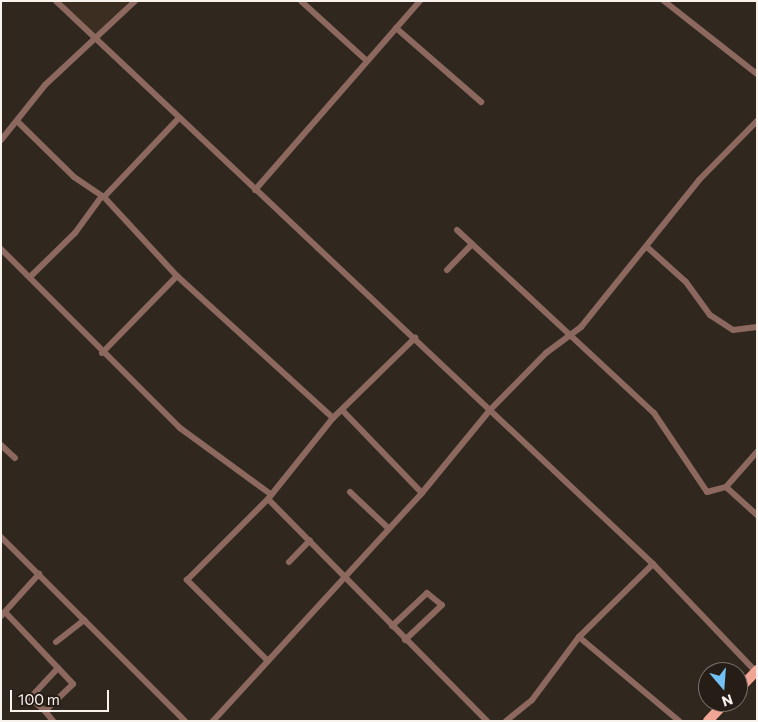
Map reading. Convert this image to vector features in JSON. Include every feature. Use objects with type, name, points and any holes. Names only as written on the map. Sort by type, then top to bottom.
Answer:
[{"type":"street","points":[[56,1],[178,119],[415,338],[653,564],[756,672]]},
{"type":"street","points":[[1,140],[18,122],[45,86],[96,40],[135,1]]},
{"type":"street","points":[[300,1],[367,61]]},
{"type":"street","points":[[255,190],[420,1]]},
{"type":"street","points":[[664,1],[757,74]]},
{"type":"street","points":[[396,28],[481,102]]},
{"type":"street","points":[[30,277],[75,233],[103,196],[178,119]]},
{"type":"street","points":[[212,721],[387,527],[422,493],[490,410],[546,353],[571,336],[647,247],[716,160],[757,121]]},
{"type":"street","points":[[18,122],[74,177],[103,196],[177,276],[333,418]]},
{"type":"street","points":[[457,230],[654,413],[704,490],[726,487],[757,452]]},
{"type":"street","points":[[447,270],[472,244]]},
{"type":"street","points":[[647,247],[686,282],[716,320],[732,330],[757,327]]},
{"type":"street","points":[[1,249],[180,428],[269,496],[310,540],[345,573],[392,626],[487,721]]},
{"type":"street","points":[[102,352],[177,276]]},
{"type":"street","points":[[268,661],[187,580],[269,496],[333,418],[415,338]]},
{"type":"street","points":[[342,411],[422,493]]},
{"type":"street","points":[[1,445],[15,458]]},
{"type":"street","points":[[726,487],[757,515]]},
{"type":"street","points":[[350,492],[387,527]]},
{"type":"street","points":[[1,537],[185,721]]},
{"type":"street","points":[[289,562],[310,540]]},
{"type":"street","points":[[507,721],[532,700],[579,637],[653,564]]},
{"type":"street","points":[[39,574],[3,614],[73,684],[45,712]]},
{"type":"street","points":[[392,626],[427,593],[442,606],[406,640]]},
{"type":"street","points":[[56,642],[84,620]]},
{"type":"street","points":[[579,637],[679,721]]},
{"type":"street","points":[[53,721],[30,698],[58,668]]},
{"type":"shaded area","points":[[57,1],[129,1],[93,37]]}]
